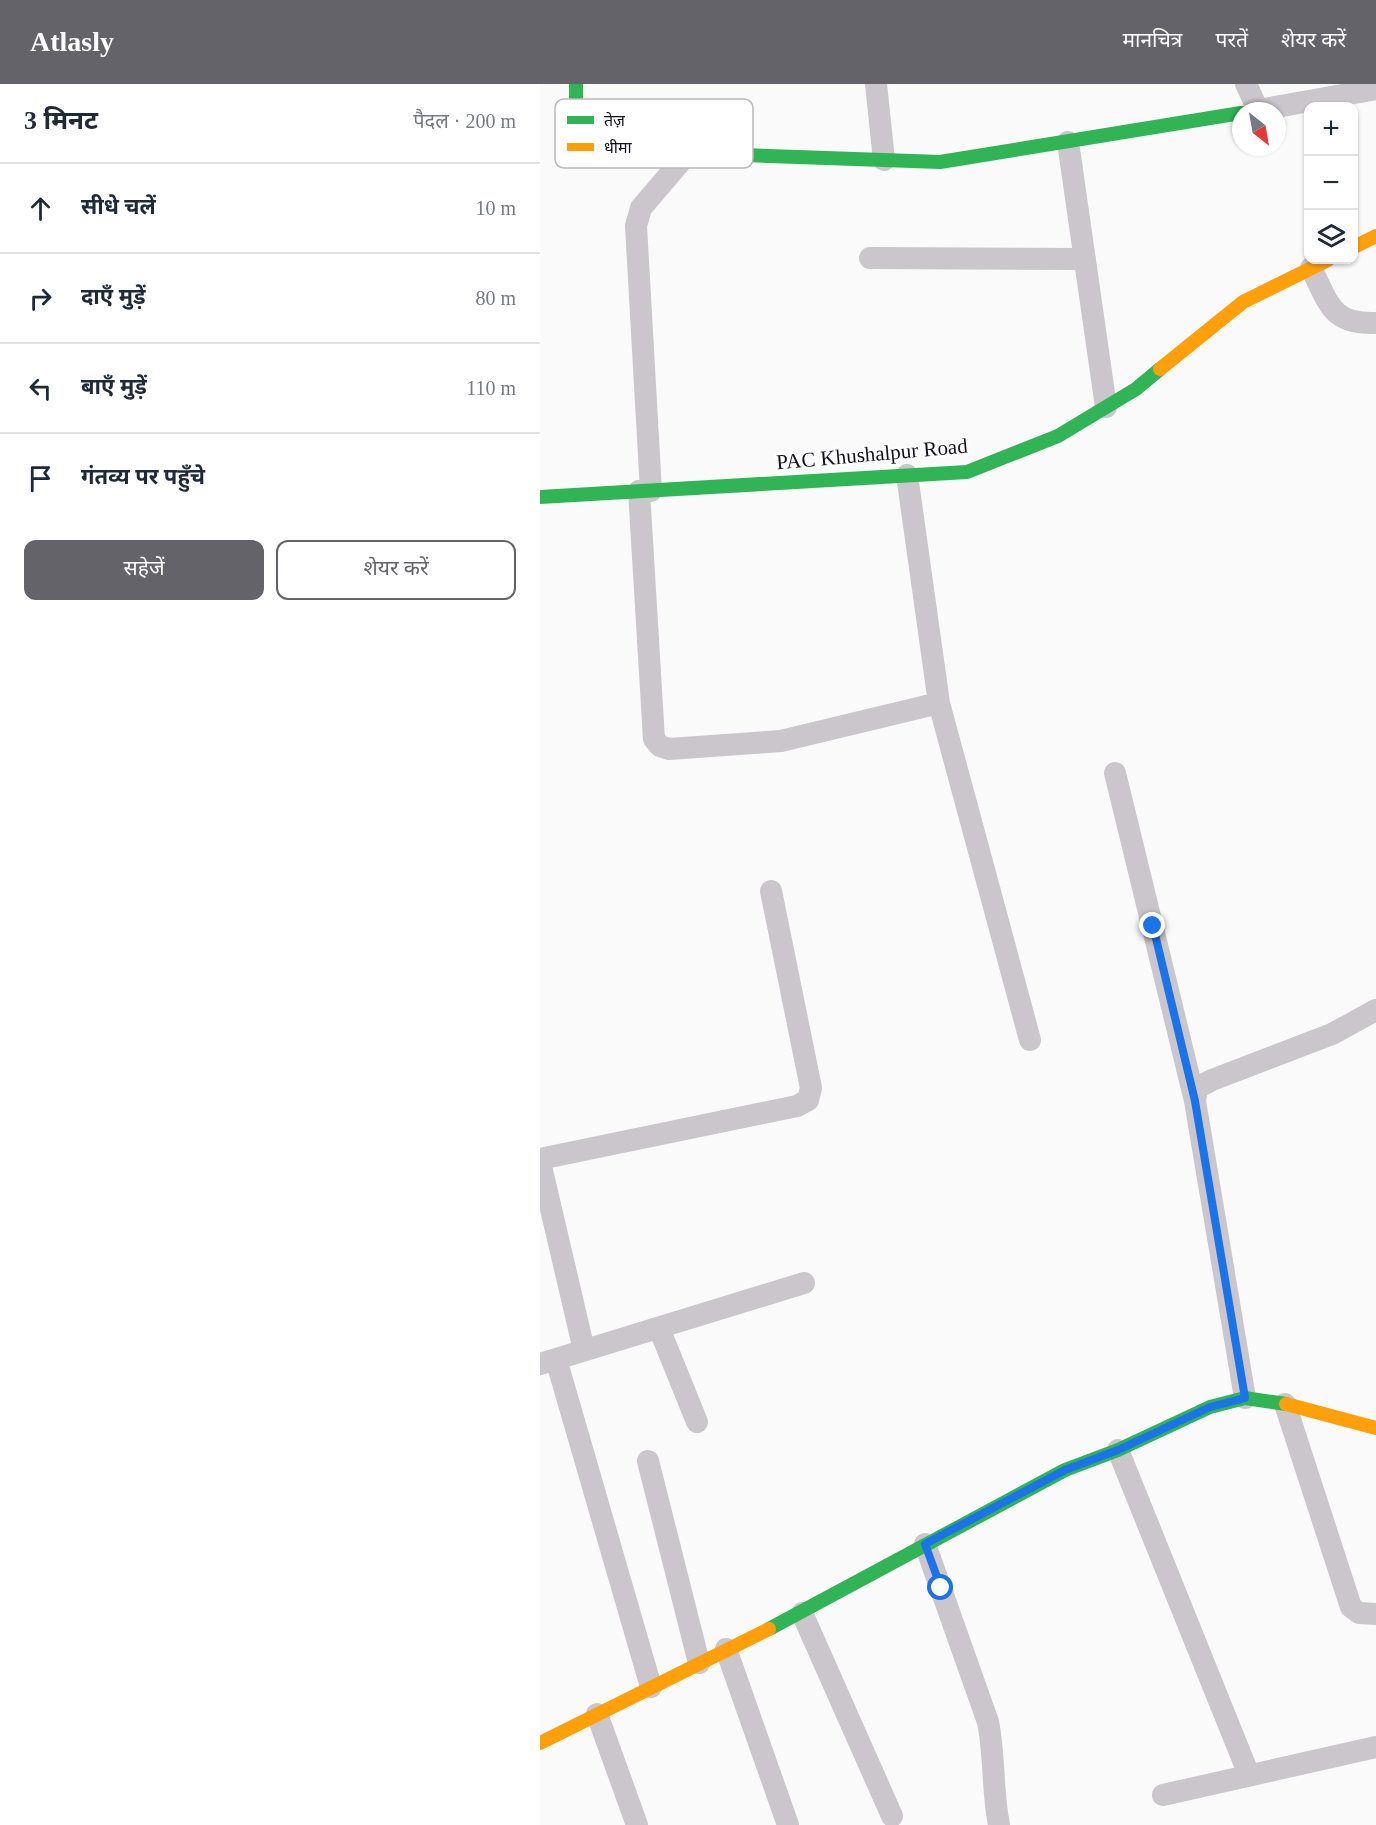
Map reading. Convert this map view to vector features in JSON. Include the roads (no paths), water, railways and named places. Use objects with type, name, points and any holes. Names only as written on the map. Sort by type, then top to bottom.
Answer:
[{"type":"street","points":[[876,84],[884,160]]},
{"type":"street","points":[[1246,84],[1249,102]]},
{"type":"street","points":[[1286,105],[1376,89]]},
{"type":"street","points":[[753,155],[940,162],[1232,114]]},
{"type":"street","points":[[1068,142],[1106,407]]},
{"type":"street","points":[[675,168],[641,208],[636,226],[654,739],[660,746],[669,749],[782,741],[939,703]]},
{"type":"street","points":[[1358,245],[1376,236]]},
{"type":"street","points":[[870,258],[1085,259]]},
{"type":"street","points":[[1320,264],[1334,313],[1344,320],[1358,324],[1376,324]]},
{"type":"street","name":"PAC Khushalpur Road","points":[[540,497],[967,472],[1058,436],[1136,389],[1243,302],[1320,264]]},
{"type":"street","points":[[907,475],[939,703],[1030,1040]]},
{"type":"street","points":[[1115,773],[1195,1101],[1245,1398]]},
{"type":"street","points":[[585,1350],[540,1160],[797,1106],[808,1100],[810,1089],[771,891]]},
{"type":"street","points":[[1195,1101],[1197,1088],[1212,1080],[1332,1034],[1376,1010]]},
{"type":"street","points":[[651,1687],[548,1361],[804,1283]]},
{"type":"street","points":[[658,1328],[697,1422]]},
{"type":"street","points":[[540,1743],[802,1613],[925,1544],[1065,1470],[1118,1450],[1210,1407],[1245,1398],[1285,1404],[1376,1428]]},
{"type":"street","points":[[1285,1404],[1351,1607],[1359,1613],[1376,1614]]},
{"type":"street","points":[[1118,1450],[1249,1775]]},
{"type":"street","points":[[648,1461],[699,1663]]},
{"type":"street","points":[[925,1544],[988,1722],[993,1793],[999,1825]]},
{"type":"street","points":[[802,1613],[892,1816]]},
{"type":"street","points":[[726,1649],[788,1825]]},
{"type":"street","points":[[597,1714],[637,1825]]},
{"type":"street","points":[[1162,1795],[1376,1747]]}]
